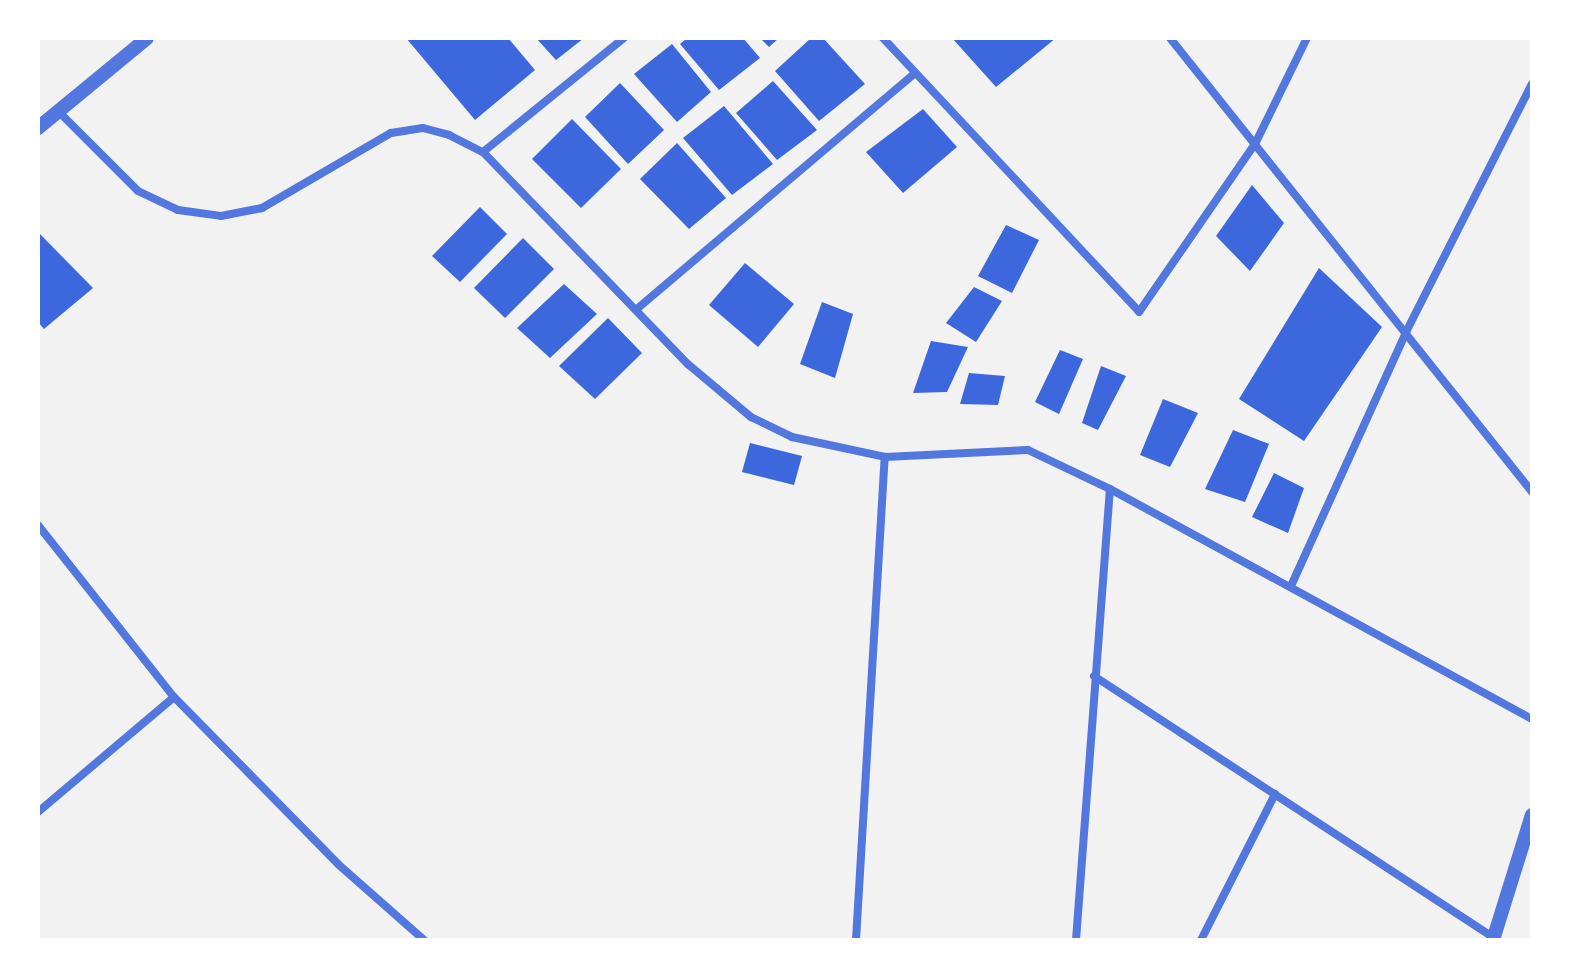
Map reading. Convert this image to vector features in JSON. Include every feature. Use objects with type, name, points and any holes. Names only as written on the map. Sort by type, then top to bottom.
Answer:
[{"type":"street","points":[[38,128],[147,38]]},
{"type":"street","points":[[483,152],[624,38]]},
{"type":"street","points":[[883,38],[1139,312],[1255,144],[1307,38]]},
{"type":"street","points":[[1170,38],[1532,492]]},
{"type":"street","points":[[638,308],[915,73]]},
{"type":"street","points":[[1291,586],[1406,332],[1532,84]]},
{"type":"street","points":[[58,111],[138,191],[178,210],[221,216],[262,208],[391,133],[423,128],[449,135],[483,152],[638,308],[689,365],[751,417],[792,437],[885,457],[1028,450],[1110,489],[1532,719]]},
{"type":"street","points":[[856,940],[885,457]]},
{"type":"street","points":[[1076,940],[1110,489]]},
{"type":"street","points":[[40,531],[174,697],[339,865],[424,940]]},
{"type":"street","points":[[1094,676],[1495,939],[1532,815]]},
{"type":"street","points":[[38,812],[174,697]]},
{"type":"street","points":[[1201,940],[1275,794]]},
{"type":"building","points":[[406,38],[508,38],[535,70],[475,120]]},
{"type":"building","points":[[536,38],[584,38],[556,60]]},
{"type":"building","points":[[687,38],[743,38],[760,58],[719,90],[680,44]]},
{"type":"building","points":[[760,38],[779,38],[769,47]]},
{"type":"building","points":[[811,38],[823,38],[865,84],[819,121],[775,71]]},
{"type":"building","points":[[952,38],[1056,38],[996,87]]},
{"type":"building","points":[[672,44],[711,92],[677,122],[634,74]]},
{"type":"building","points":[[773,81],[817,130],[777,160],[736,113]]},
{"type":"building","points":[[620,83],[664,130],[628,164],[585,117]]},
{"type":"building","points":[[724,106],[773,164],[732,195],[683,138]]},
{"type":"building","points":[[923,109],[957,147],[903,193],[866,152]]},
{"type":"building","points":[[572,119],[621,169],[581,208],[532,159]]},
{"type":"building","points":[[677,143],[726,198],[689,229],[640,179]]},
{"type":"building","points":[[1252,185],[1284,223],[1250,271],[1216,236]]},
{"type":"building","points":[[480,207],[507,234],[460,282],[432,256]]},
{"type":"building","points":[[1006,225],[1039,240],[1012,293],[978,276]]},
{"type":"building","points":[[38,232],[93,288],[44,329],[38,322]]},
{"type":"building","points":[[523,238],[554,269],[505,318],[474,288]]},
{"type":"building","points":[[745,263],[794,304],[758,347],[709,305]]},
{"type":"building","points":[[1319,268],[1382,327],[1304,441],[1239,399]]},
{"type":"building","points":[[564,284],[597,314],[550,358],[517,328]]},
{"type":"building","points":[[974,287],[1002,301],[976,342],[946,323]]},
{"type":"building","points":[[822,302],[853,314],[835,378],[800,364]]},
{"type":"building","points":[[608,318],[642,353],[595,399],[559,366]]},
{"type":"building","points":[[931,341],[968,347],[947,392],[913,393]]},
{"type":"building","points":[[1060,350],[1083,359],[1059,414],[1035,402]]},
{"type":"building","points":[[1101,366],[1126,376],[1098,430],[1082,423]]},
{"type":"building","points":[[969,373],[1005,376],[998,405],[960,404]]},
{"type":"building","points":[[1163,399],[1198,413],[1170,467],[1140,455]]},
{"type":"building","points":[[1233,430],[1269,444],[1245,502],[1205,489]]},
{"type":"building","points":[[750,443],[802,456],[794,485],[742,472]]},
{"type":"building","points":[[1274,473],[1304,488],[1288,533],[1252,517]]}]
